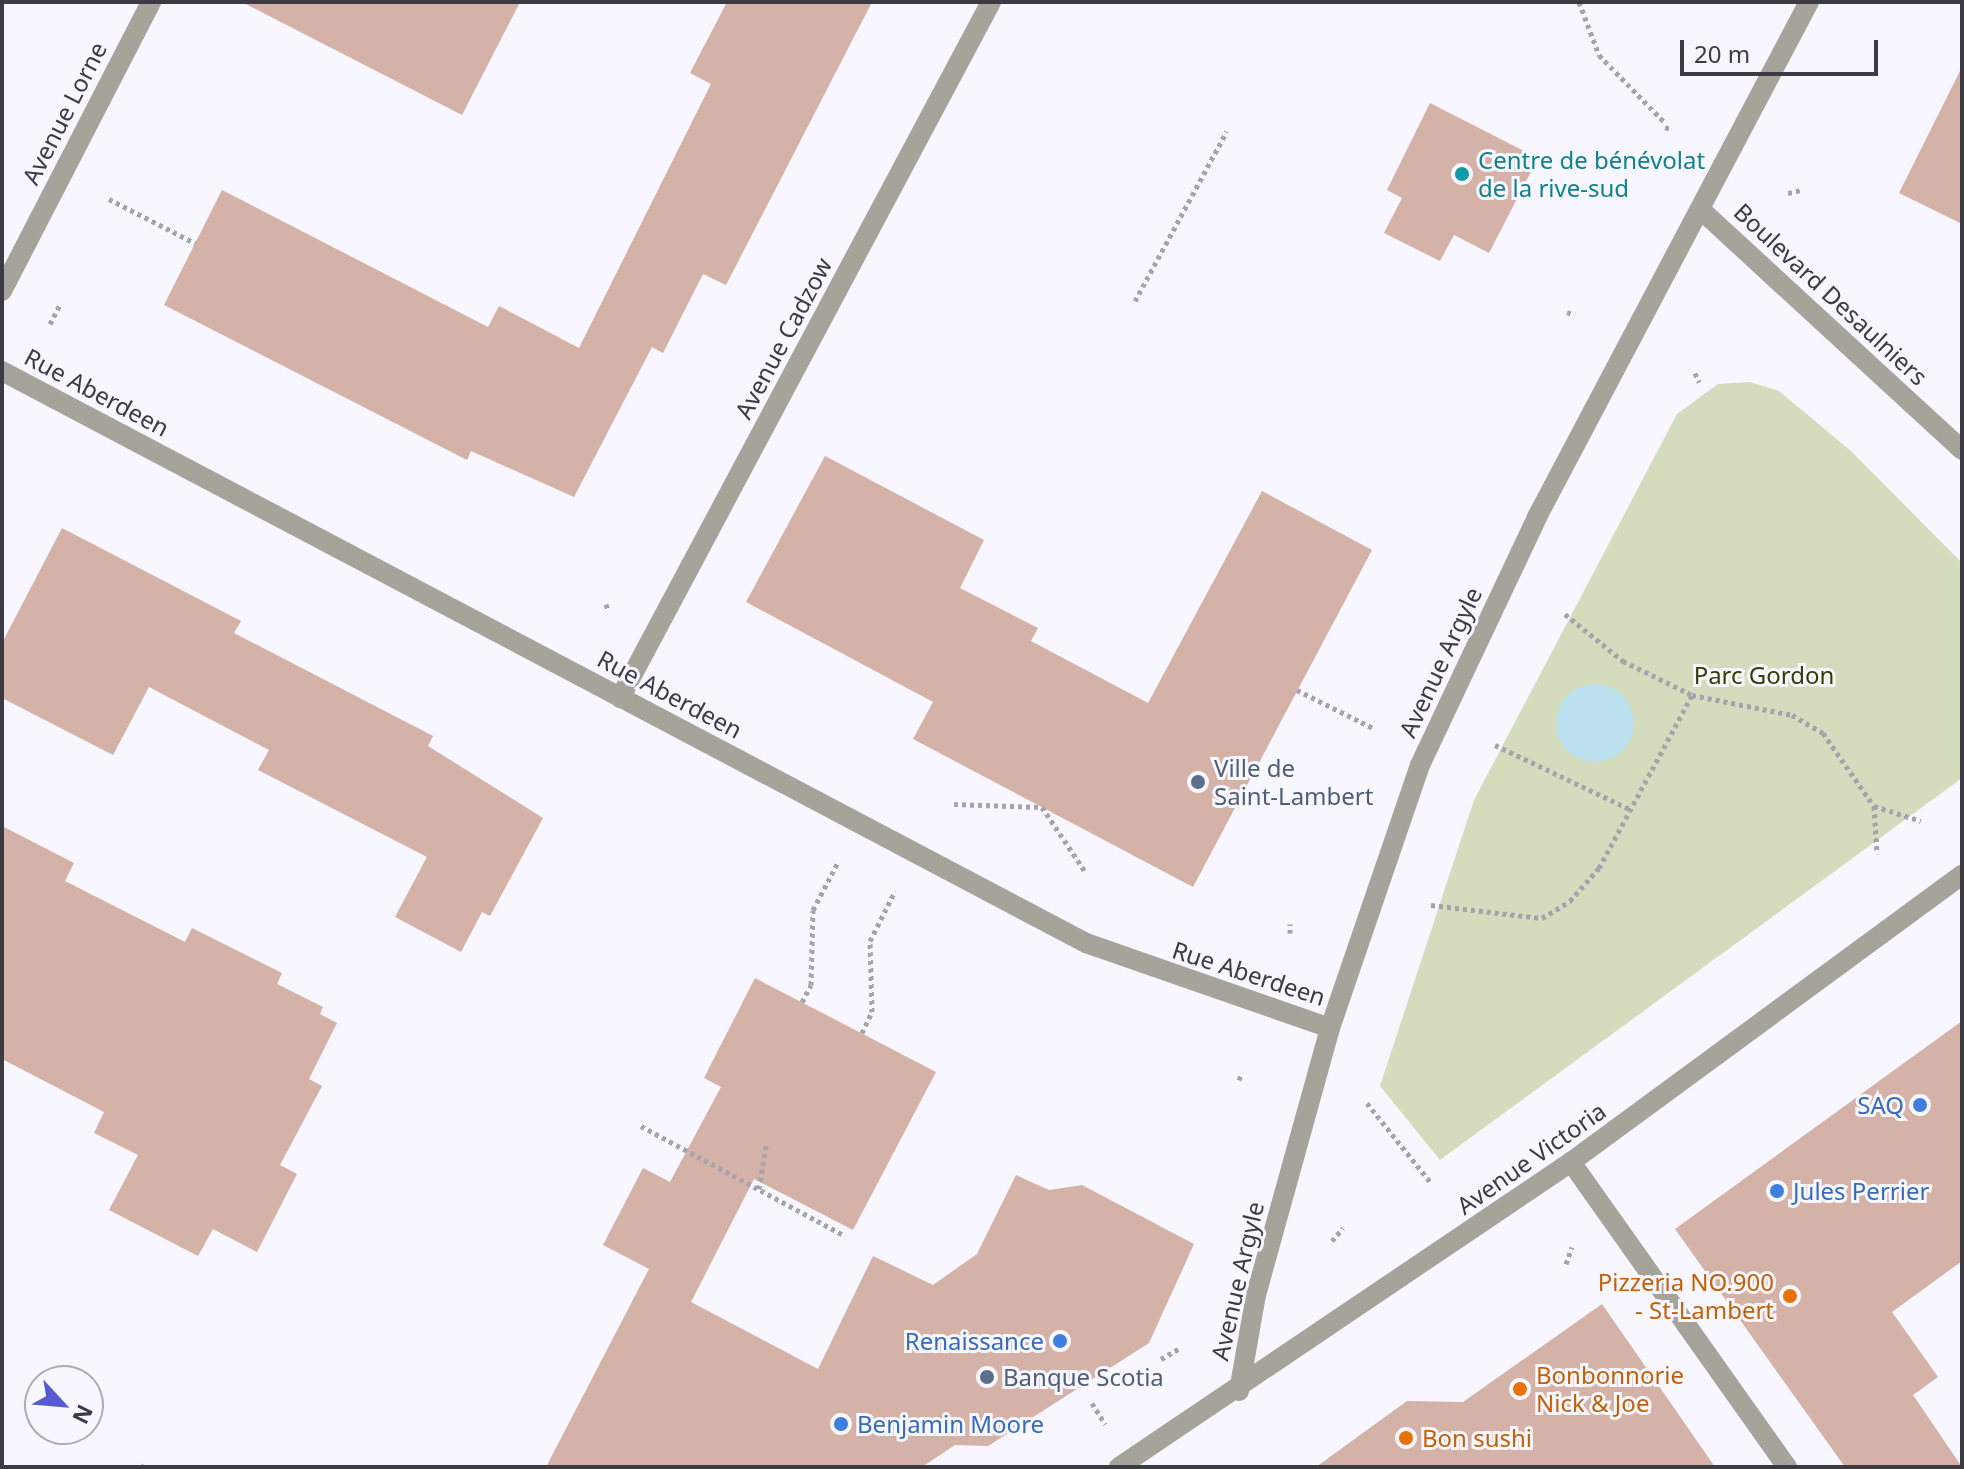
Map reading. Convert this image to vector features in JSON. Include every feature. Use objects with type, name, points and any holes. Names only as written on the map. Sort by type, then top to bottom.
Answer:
[{"type":"street","name":"Avenue Lorne","points":[[2,291],[151,2]]},
{"type":"street","name":"Avenue Cadzow","points":[[620,698],[991,2]]},
{"type":"street","name":"Avenue Argyle","points":[[1239,1391],[1256,1295],[1330,1028],[1420,765],[1537,517],[1809,2]]},
{"type":"street","name":"Boulevard Desaulniers","points":[[1700,209],[1962,450]]},
{"type":"street","name":"Rue Aberdeen","points":[[2,371],[1100,950],[1330,1028]]},
{"type":"street","name":"Avenue Victoria","points":[[1119,1467],[1239,1391],[1571,1162],[1962,875]]},
{"type":"street","points":[[1571,1162],[1787,1467]]},
{"type":"path","points":[[1579,2],[1599,55],[1667,127]]},
{"type":"path","points":[[1135,301],[1227,131]]},
{"type":"path","points":[[1788,193],[1801,190]]},
{"type":"path","points":[[109,199],[195,243]]},
{"type":"path","points":[[50,324],[60,304]]},
{"type":"path","points":[[1567,312],[1574,315]]},
{"type":"path","points":[[1695,373],[1699,382]]},
{"type":"path","points":[[1565,614],[1623,661],[1692,695],[1792,715],[1823,733],[1874,806],[1877,854]]},
{"type":"path","points":[[1297,690],[1373,728]]},
{"type":"path","points":[[1431,905],[1542,918],[1599,868],[1692,695]]},
{"type":"path","points":[[1495,745],[1630,809]]},
{"type":"path","points":[[954,804],[1042,807],[1086,873]]},
{"type":"path","points":[[1874,806],[1921,821]]},
{"type":"path","points":[[802,1002],[811,985],[813,910],[841,857]]},
{"type":"path","points":[[862,1033],[872,1012],[870,941],[897,887]]},
{"type":"path","points":[[1290,924],[1290,933]]},
{"type":"path","points":[[1239,1080],[1242,1073]]},
{"type":"path","points":[[1367,1103],[1431,1183]]},
{"type":"path","points":[[641,1126],[845,1236]]},
{"type":"path","points":[[759,1189],[766,1146]]},
{"type":"path","points":[[1332,1241],[1343,1228]]},
{"type":"path","points":[[1566,1264],[1572,1247]]},
{"type":"path","points":[[1161,1359],[1178,1349]]},
{"type":"path","points":[[1092,1403],[1108,1428]]},
{"type":"green space","name":"Parc Gordon","points":[[1750,382],[1779,391],[1852,452],[1962,563],[1962,778],[1440,1160],[1380,1086],[1474,800],[1677,414],[1718,384]]},
{"type":"water","points":[[1595,684],[1610,687],[1627,701],[1634,723],[1631,738],[1617,755],[1595,762],[1580,759],[1563,745],[1556,723],[1559,708],[1573,691]]},
{"type":"building","points":[[242,2],[520,2],[462,115]]},
{"type":"building","points":[[727,2],[872,2],[726,285],[703,274],[663,353],[652,347],[574,497],[471,451],[467,460],[164,305],[222,190],[488,327],[499,306],[579,348],[711,84],[690,73]]},
{"type":"building","points":[[1962,67],[1962,224],[1899,193]]},
{"type":"building","name":"Centre de bénévolat de la rive-sud","points":[[1430,103],[1538,158],[1489,253],[1454,235],[1440,261],[1384,233],[1402,198],[1387,190]]},
{"type":"building","points":[[825,456],[984,540],[960,588],[1038,628],[1031,641],[1148,703],[1262,491],[1372,550],[1193,887],[913,739],[933,702],[746,602]]},
{"type":"building","points":[[62,528],[241,621],[234,633],[433,736],[428,746],[543,818],[490,916],[482,912],[461,952],[395,917],[427,857],[258,770],[269,750],[149,687],[113,755],[2,698],[2,643]]},
{"type":"building","points":[[2,826],[74,863],[65,881],[185,942],[192,928],[282,973],[277,984],[323,1007],[320,1014],[337,1023],[309,1079],[322,1086],[280,1165],[297,1174],[257,1252],[213,1229],[198,1256],[109,1210],[138,1155],[94,1133],[104,1112],[2,1059]]},
{"type":"building","points":[[755,978],[936,1072],[853,1230],[754,1179],[691,1302],[818,1369],[873,1256],[933,1285],[977,1254],[1016,1175],[1049,1190],[1082,1185],[1194,1244],[1149,1343],[988,1446],[955,1445],[922,1467],[546,1467],[649,1269],[603,1245],[643,1168],[670,1182],[721,1087],[704,1078]]},
{"type":"building","points":[[1962,1021],[1962,1261],[1892,1312],[1938,1377],[1913,1395],[1962,1467],[1845,1467],[1675,1229]]},
{"type":"building","points":[[1602,1304],[1715,1467],[1316,1467],[1407,1401],[1463,1402]]},
{"type":"place","name":"Centre de bénévolat de la rive-sud","points":[[1462,174]]},
{"type":"place","name":"Ville de Saint-Lambert","points":[[1198,782]]},
{"type":"place","name":"SAQ","points":[[1920,1105]]},
{"type":"place","name":"Jules Perrier","points":[[1777,1191]]},
{"type":"place","name":"Pizzeria NO.900 - St-Lambert","points":[[1790,1296]]},
{"type":"place","name":"Renaissance","points":[[1060,1341]]},
{"type":"place","name":"Banque Scotia","points":[[987,1377]]},
{"type":"place","name":"Bonbonnorie Nick & Joe","points":[[1520,1389]]},
{"type":"place","name":"Benjamin Moore","points":[[841,1424]]},
{"type":"place","name":"Bon sushi","points":[[1406,1438]]}]
